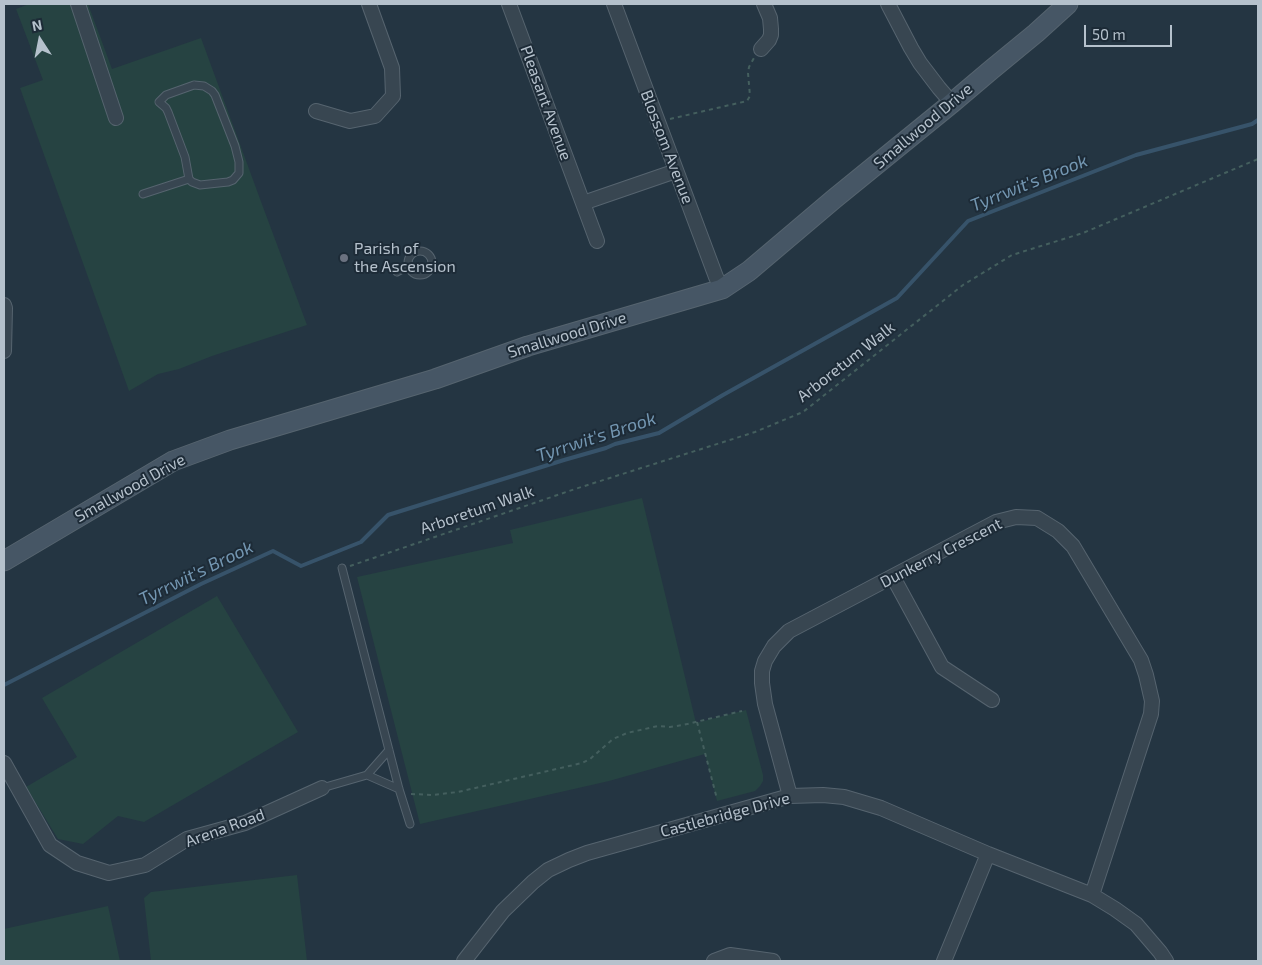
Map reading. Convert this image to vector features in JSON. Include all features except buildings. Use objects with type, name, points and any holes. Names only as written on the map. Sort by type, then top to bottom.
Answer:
[{"type":"street","points":[[78,4],[116,118]]},
{"type":"street","points":[[316,111],[350,121],[375,116],[393,96],[392,68],[369,4]]},
{"type":"street","name":"Pleasant Avenue","points":[[509,4],[597,241]]},
{"type":"street","name":"Blossom Avenue","points":[[614,4],[722,289]]},
{"type":"street","points":[[761,49],[771,35],[770,18],[764,4]]},
{"type":"street","points":[[888,4],[920,63],[952,103]]},
{"type":"street","name":"Smallwood Drive","points":[[4,561],[173,461],[230,440],[435,379],[528,346],[722,289],[748,271],[952,103],[1068,4]]},
{"type":"street","points":[[583,203],[676,171]]},
{"type":"street","points":[[4,305],[4,351]]},
{"type":"street","name":"Dunkerry Crescent","points":[[790,796],[765,704],[762,683],[762,671],[765,661],[774,646],[789,631],[996,522],[1016,517],[1037,518],[1058,531],[1073,546],[1140,660],[1146,675],[1152,701],[1151,714],[1092,895]]},
{"type":"street","points":[[893,577],[942,667],[992,700]]},
{"type":"street","name":"Arena Road","points":[[4,763],[50,845],[77,863],[109,873],[145,865],[187,839],[245,823],[322,788]]},
{"type":"street","name":"Castlebridge Drive","points":[[464,961],[503,911],[533,882],[548,870],[569,860],[587,853],[790,796],[823,794],[862,802],[898,815],[988,854],[1092,895],[1136,924],[1166,961]]},
{"type":"street","points":[[944,961],[988,854]]},
{"type":"street","points":[[714,961],[730,955],[773,961]]},
{"type":"lane","points":[[198,85],[208,87],[215,95],[235,146],[239,162],[239,173],[228,182],[200,186],[189,179],[185,157],[168,112],[159,102],[166,95],[198,85]]},
{"type":"lane","points":[[143,194],[189,179]]},
{"type":"lane","points":[[396,272],[408,266]]},
{"type":"lane","points":[[342,568],[399,790],[410,824]]},
{"type":"lane","points":[[322,788],[368,775],[389,750]]},
{"type":"lane","points":[[368,775],[399,790]]},
{"type":"path","points":[[658,121],[747,101],[750,96],[749,67],[755,55],[761,49]]},
{"type":"path","name":"Arboretum Walk","points":[[342,568],[576,489],[754,432],[803,412],[963,285],[1012,255],[1083,233],[1258,159]]},
{"type":"path","points":[[399,790],[412,794],[433,795],[458,792],[582,763],[590,759],[613,739],[627,733],[658,726],[670,728],[742,711]]},
{"type":"path","points":[[697,722],[717,799]]},
{"type":"green space","points":[[29,4],[88,4],[112,69],[201,38],[307,325],[212,356],[179,369],[158,374],[129,391],[20,88],[43,80],[16,9]]},
{"type":"green space","points":[[642,498],[696,723],[746,710],[763,775],[763,781],[760,786],[755,791],[717,801],[705,754],[609,781],[420,824],[357,577],[513,543],[510,530]]},
{"type":"green space","points":[[217,596],[298,732],[144,822],[118,816],[83,844],[58,839],[26,787],[77,757],[42,698]]},
{"type":"green space","points":[[297,875],[307,961],[151,961],[144,898],[151,892]]},
{"type":"green space","points":[[108,906],[120,961],[4,961],[4,929]]},
{"type":"waterway","name":"Tyrrwit's Brook","points":[[4,685],[201,584],[273,551],[301,566],[361,542],[388,515],[615,444],[659,433],[897,298],[968,221],[1136,155],[1252,124],[1258,120]]},
{"type":"place","name":"Parish of the Ascension","points":[[344,258]]}]
